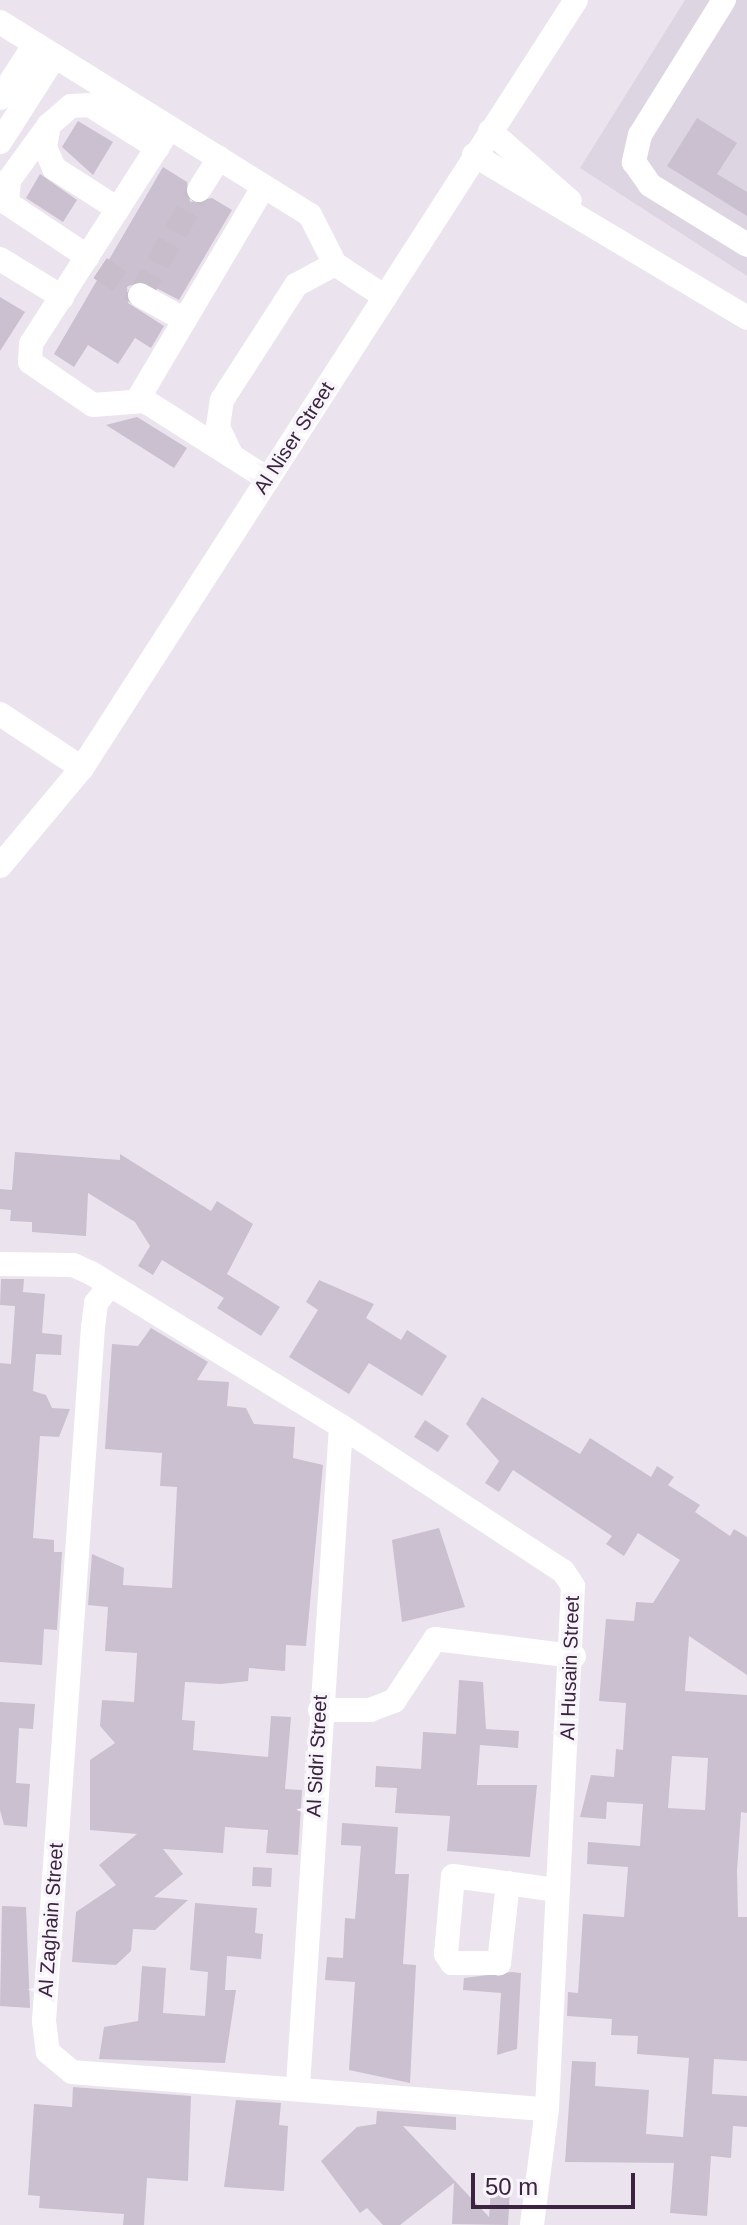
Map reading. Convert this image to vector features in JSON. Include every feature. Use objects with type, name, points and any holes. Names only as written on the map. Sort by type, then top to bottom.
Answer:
[{"type":"street","name":"Al Niser Street","points":[[0,866],[82,768],[576,0]]},
{"type":"street","points":[[724,0],[640,135],[634,162],[650,185],[747,245]]},
{"type":"street","points":[[0,22],[45,50],[164,139]]},
{"type":"street","points":[[0,98],[45,50]]},
{"type":"street","points":[[4,126],[45,50]]},
{"type":"street","points":[[91,262],[7,203],[9,180],[49,125],[71,106],[90,105],[164,139],[219,158],[310,215],[335,264],[385,297]]},
{"type":"street","points":[[49,125],[45,147],[54,168],[118,209]]},
{"type":"street","points":[[490,131],[579,212]]},
{"type":"street","points":[[164,139],[118,209],[91,262],[62,297],[31,344],[30,362],[93,405],[138,399],[230,452],[268,479]]},
{"type":"street","points":[[474,155],[579,212],[747,318]]},
{"type":"street","points":[[199,190],[219,158]]},
{"type":"street","points":[[138,399],[264,186]]},
{"type":"street","points":[[0,259],[62,297]]},
{"type":"street","points":[[230,452],[218,427],[222,400],[296,285],[335,264]]},
{"type":"street","points":[[140,295],[185,320]]},
{"type":"street","points":[[0,714],[82,768]]},
{"type":"street","name":"Al Husain Street","points":[[0,1264],[73,1265],[341,1426],[563,1571],[576,1607],[574,1656],[556,1890],[547,2109],[532,2225]]},
{"type":"street","name":"Al Zaghain Street","points":[[109,1286],[96,1303],[93,1327],[44,2021],[48,2052],[72,2072],[298,2086],[547,2109]]},
{"type":"street","name":"Al Sidri Street","points":[[298,2086],[320,1710],[341,1426]]},
{"type":"street","points":[[320,1710],[370,1710],[394,1701],[435,1639],[574,1656]]},
{"type":"street","points":[[508,1883],[556,1890]]},
{"type":"shaded area","points":[[685,0],[747,0],[747,276],[580,168]]},
{"type":"building","points":[[697,118],[737,143],[717,174],[747,192],[747,216],[667,166]]},
{"type":"building","points":[[78,121],[113,142],[93,175],[62,147]]},
{"type":"building","points":[[163,167],[187,182],[190,202],[212,198],[232,210],[179,300],[141,280],[127,287],[128,303],[164,326],[151,348],[135,338],[118,364],[88,345],[74,367],[54,354]]},
{"type":"building","points":[[40,174],[77,200],[63,222],[26,198]]},
{"type":"building","points":[[0,297],[25,312],[0,351]]},
{"type":"building","points":[[137,417],[187,448],[174,468],[106,425]]},
{"type":"building","points":[[15,1152],[120,1160],[120,1154],[211,1211],[217,1201],[253,1224],[227,1274],[280,1307],[261,1336],[217,1308],[224,1298],[162,1260],[153,1275],[138,1266],[150,1246],[135,1222],[88,1193],[86,1236],[32,1232],[32,1222],[10,1221],[11,1210],[0,1209],[0,1189],[12,1190]]},
{"type":"building","points":[[1,1279],[24,1279],[23,1292],[45,1294],[42,1333],[62,1335],[61,1355],[36,1354],[33,1391],[46,1395],[52,1408],[70,1409],[59,1437],[40,1436],[33,1538],[54,1540],[54,1552],[62,1552],[57,1630],[44,1629],[42,1665],[0,1662],[0,1363],[11,1364],[15,1306],[0,1305]]},
{"type":"building","points":[[319,1280],[374,1304],[366,1318],[401,1340],[407,1330],[447,1356],[422,1396],[369,1363],[349,1394],[289,1357],[318,1310],[306,1302]]},
{"type":"building","points":[[151,1328],[208,1362],[197,1380],[229,1382],[227,1406],[246,1408],[254,1424],[295,1427],[293,1458],[323,1465],[306,1646],[286,1645],[285,1671],[249,1668],[248,1681],[221,1684],[185,1682],[182,1720],[195,1721],[193,1750],[268,1757],[271,1716],[291,1717],[285,1789],[302,1790],[298,1855],[266,1853],[268,1830],[225,1827],[223,1853],[163,1849],[183,1874],[154,1897],[188,1900],[155,1930],[133,1929],[131,1951],[116,1965],[72,1962],[76,1912],[116,1885],[99,1865],[137,1834],[90,1830],[90,1760],[115,1743],[100,1726],[102,1700],[134,1702],[137,1653],[105,1651],[108,1607],[88,1605],[92,1554],[124,1568],[123,1585],[172,1588],[177,1487],[160,1486],[162,1453],[105,1449],[112,1344],[138,1346]]},
{"type":"building","points":[[482,1397],[580,1454],[590,1438],[651,1477],[657,1466],[674,1477],[668,1485],[700,1505],[695,1512],[730,1536],[734,1529],[747,1537],[747,1675],[689,1636],[685,1691],[747,1695],[747,1813],[741,1812],[737,1871],[738,1917],[747,1917],[747,2061],[714,2059],[712,2094],[747,2096],[747,2127],[733,2126],[731,2158],[711,2156],[707,2216],[670,2213],[674,2163],[565,2162],[572,2061],[596,2062],[595,2086],[649,2090],[646,2134],[683,2137],[689,2058],[637,2054],[638,2036],[611,2035],[612,2019],[567,2016],[568,1992],[578,1993],[583,1914],[624,1917],[628,1867],[587,1864],[588,1842],[640,1846],[643,1804],[607,1802],[606,1819],[580,1817],[591,1775],[614,1777],[616,1749],[623,1750],[626,1703],[599,1701],[606,1619],[634,1621],[636,1602],[653,1603],[680,1560],[638,1533],[624,1556],[606,1544],[612,1536],[513,1470],[499,1492],[485,1483],[499,1461],[466,1424]],"holes":[[[672,1756],[708,1758],[705,1810],[668,1808]]]},
{"type":"building","points":[[425,1420],[449,1436],[438,1452],[414,1437]]},
{"type":"building","points":[[439,1528],[465,1607],[402,1622],[392,1540]]},
{"type":"building","points":[[459,1680],[483,1682],[486,1729],[519,1731],[518,1748],[480,1745],[477,1785],[537,1785],[530,1857],[447,1851],[450,1816],[395,1813],[397,1788],[375,1787],[376,1766],[421,1769],[423,1732],[456,1734]]},
{"type":"building","points":[[0,1702],[35,1704],[33,1729],[19,1728],[16,1783],[30,1784],[27,1827],[4,1825],[0,1810]]},
{"type":"building","points":[[342,1823],[398,1827],[395,1874],[409,1874],[403,1964],[416,1965],[410,2083],[349,2070],[355,1982],[325,1980],[327,1957],[343,1958],[345,1918],[355,1919],[361,1846],[341,1845]]},
{"type":"building","points":[[253,1867],[272,1868],[271,1887],[252,1886]]},
{"type":"building","points":[[195,1903],[257,1908],[255,1933],[263,1934],[261,1959],[227,1956],[225,1990],[236,1990],[225,2063],[99,2059],[104,2027],[138,2021],[142,1966],[166,1968],[163,2013],[205,2016],[208,1972],[190,1970]]},
{"type":"building","points":[[2,1906],[26,1907],[30,2008],[0,2006]]},
{"type":"building","points":[[521,1973],[517,2049],[497,2055],[501,1993],[463,1990],[464,1978]]},
{"type":"building","points":[[73,2087],[191,2096],[188,2181],[147,2178],[144,2225],[123,2225],[124,2214],[39,2208],[40,2196],[28,2195],[34,2104],[72,2107]]},
{"type":"building","points":[[236,2100],[281,2103],[279,2125],[288,2126],[284,2191],[224,2187]]},
{"type":"building","points":[[377,2111],[456,2117],[456,2130],[403,2126],[489,2217],[491,2189],[510,2190],[508,2225],[452,2224],[454,2183],[400,2225],[383,2225],[367,2208],[360,2213],[321,2161],[357,2127],[376,2124]]},
{"type":"tunnel","points":[[100,268],[140,295],[199,190]]}]
